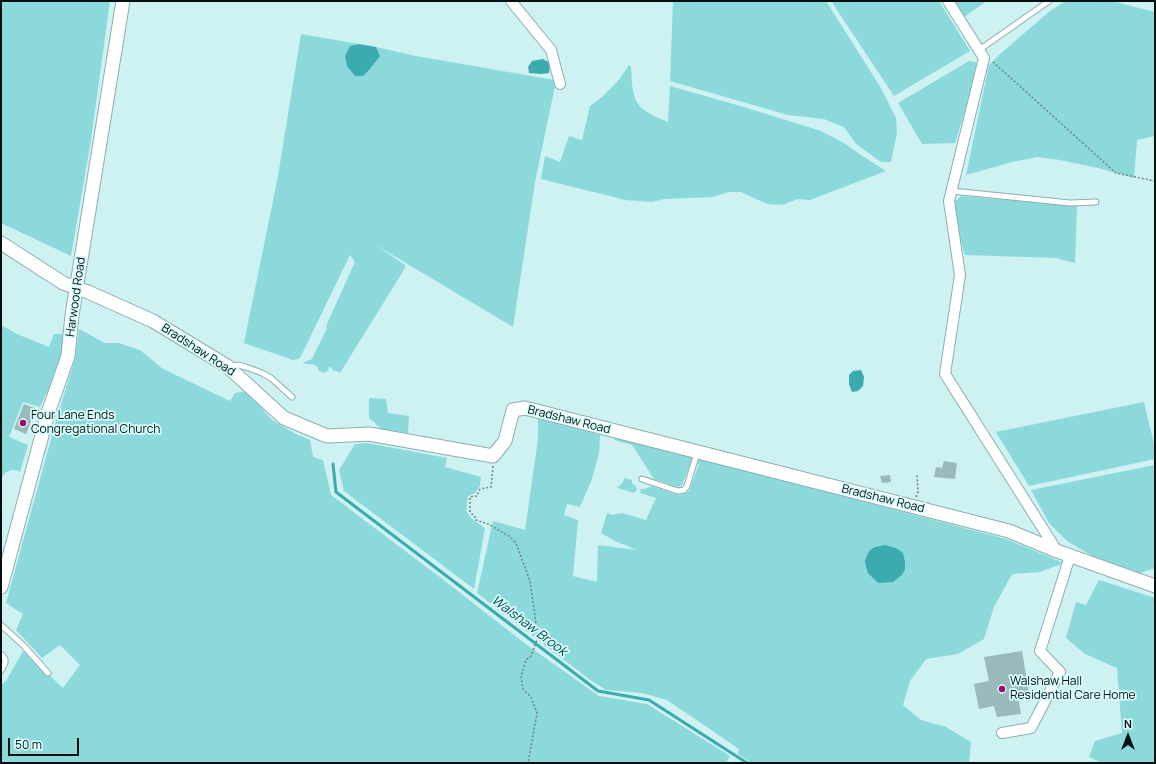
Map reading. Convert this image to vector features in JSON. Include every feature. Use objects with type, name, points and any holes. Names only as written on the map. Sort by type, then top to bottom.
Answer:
[{"type":"street","name":"Harwood Road","points":[[1,587],[48,413],[68,356],[76,288],[123,1]]},
{"type":"street","points":[[511,1],[551,50],[560,84]]},
{"type":"street","points":[[948,1],[984,58],[949,201],[960,275],[945,374],[1057,551]]},
{"type":"street","name":"Bradshaw Road","points":[[1,243],[63,283],[88,292],[154,322],[227,366],[284,418],[327,436],[369,434],[492,456],[504,441],[513,410],[525,408],[1009,531],[1070,556],[1155,586]]},
{"type":"street","points":[[1002,733],[1031,728],[1060,672],[1040,651],[1070,556]]},
{"type":"lane","points":[[979,50],[1049,1]]},
{"type":"lane","points":[[952,191],[1070,202],[1096,202]]},
{"type":"lane","points":[[227,366],[239,365],[262,373],[271,378],[292,397]]},
{"type":"lane","points":[[642,479],[678,491],[684,490],[687,486],[698,452]]},
{"type":"lane","points":[[1,625],[23,644],[48,673]]},
{"type":"lane","points":[[1,671],[5,663],[2,655]]},
{"type":"path","points":[[979,50],[1116,173],[1155,181]]},
{"type":"path","points":[[493,466],[491,487],[480,489],[477,496],[470,497],[470,512],[476,520],[488,524],[509,536],[516,543],[530,581],[538,637],[531,656],[526,660],[521,676],[523,689],[531,697],[537,712],[528,763]]},
{"type":"path","points":[[914,506],[918,492],[917,475]]},
{"type":"shaded area","points":[[1,1],[110,1],[91,140],[71,256],[1,223]]},
{"type":"shaded area","points":[[673,1],[826,1],[881,88],[896,118],[897,133],[891,162],[881,162],[856,144],[844,127],[824,119],[788,115],[670,81]]},
{"type":"shaded area","points":[[831,1],[939,1],[970,51],[894,96]]},
{"type":"shaded area","points":[[951,1],[987,1],[961,19]]},
{"type":"shaded area","points":[[1065,1],[1111,1],[1155,12],[1155,136],[1137,140],[1134,178],[1098,168],[1037,157],[1012,162],[966,175],[989,65],[1050,11]]},
{"type":"shaded area","points":[[301,34],[359,44],[350,46],[379,56],[376,47],[416,56],[554,80],[555,86],[535,182],[513,327],[374,244],[405,265],[405,268],[340,373],[338,371],[334,371],[329,366],[328,371],[323,373],[318,370],[315,365],[302,363],[312,359],[327,328],[326,326],[355,262],[350,255],[301,356],[298,359],[293,360],[244,343],[278,176]]},
{"type":"shaded area","points":[[359,44],[376,47],[380,56],[363,76],[355,76],[347,66],[345,56],[350,46]]},
{"type":"shaded area","points":[[543,59],[550,63],[549,73],[529,73],[528,67],[532,61]]},
{"type":"shaded area","points":[[969,61],[976,62],[976,75],[955,143],[922,144],[898,103]]},
{"type":"shaded area","points":[[629,65],[631,67],[632,85],[635,99],[641,108],[668,122],[670,86],[821,131],[844,143],[886,171],[810,200],[798,199],[782,205],[767,204],[741,192],[729,192],[713,197],[664,199],[651,202],[626,200],[541,179],[545,156],[560,162],[569,136],[582,140],[590,106],[602,97],[618,81]]},
{"type":"shaded area","points":[[961,196],[1077,206],[1075,263],[1056,258],[965,255],[954,217],[953,203]]},
{"type":"shaded area","points":[[1,325],[17,334],[49,347],[54,334],[65,334],[58,369],[40,407],[23,402],[9,437],[28,445],[20,472],[12,470],[6,472],[1,480]]},
{"type":"shaded area","points":[[79,329],[105,343],[118,343],[140,350],[163,369],[230,401],[235,393],[246,391],[272,420],[294,433],[310,440],[313,457],[323,460],[331,495],[527,645],[599,696],[647,704],[730,756],[726,763],[1,763],[1,685],[6,681],[23,651],[63,688],[80,665],[60,645],[42,658],[16,630],[23,614],[6,603],[56,421],[75,359]]},
{"type":"shaded area","points":[[861,370],[864,377],[863,386],[858,391],[852,392],[849,384],[849,375],[853,371]]},
{"type":"shaded area","points":[[369,398],[386,399],[388,413],[409,416],[408,433],[381,429],[369,418]]},
{"type":"shaded area","points":[[1144,402],[1155,448],[1155,459],[1029,486],[996,432]]},
{"type":"shaded area","points":[[538,418],[600,435],[599,453],[592,479],[580,507],[567,504],[564,515],[578,520],[573,576],[597,582],[598,545],[637,550],[615,541],[601,533],[607,513],[612,515],[622,513],[646,520],[656,498],[640,493],[641,489],[651,486],[680,495],[689,491],[699,464],[691,462],[682,485],[678,487],[654,479],[632,445],[614,440],[615,436],[1006,539],[1064,563],[1040,572],[1012,574],[994,607],[984,639],[958,654],[926,659],[910,681],[903,705],[921,720],[946,727],[971,742],[969,763],[751,763],[738,754],[739,749],[667,700],[642,693],[606,690],[589,679],[477,593],[493,521],[525,530],[538,439]]},
{"type":"shaded area","points":[[367,443],[447,458],[445,467],[481,477],[480,486],[475,493],[468,496],[466,511],[472,519],[485,528],[474,589],[344,491],[339,470],[355,444]]},
{"type":"shaded area","points":[[1155,465],[1155,568],[1137,574],[1092,556],[1067,541],[1049,523],[1031,490]]},
{"type":"shaded area","points":[[624,478],[632,480],[632,483],[637,488],[635,493],[617,488],[623,482]]},
{"type":"shaded area","points":[[885,545],[896,548],[903,553],[905,569],[902,575],[893,582],[879,583],[868,573],[865,561],[870,550],[875,547]]},
{"type":"shaded area","points":[[1099,580],[1155,598],[1155,763],[1102,763],[1089,757],[1095,741],[1122,733],[1117,668],[1085,654],[1066,638],[1076,602],[1086,605]]},
{"type":"building","name":"Four Lane Ends Congregational Church","points":[[24,404],[40,410],[38,418],[33,416],[26,434],[14,429]]},
{"type":"building","points":[[944,461],[957,463],[955,479],[934,477],[936,467],[942,468]]},
{"type":"building","points":[[890,475],[891,482],[882,483],[880,476]]},
{"type":"building","name":"Walshaw Hall Residential Care Home","points":[[1022,651],[1029,694],[1018,696],[1021,714],[997,717],[994,706],[979,709],[974,684],[989,681],[984,657]]},
{"type":"waterway","name":"Walshaw Brook","points":[[333,464],[336,492],[598,691],[649,700],[747,763]]},
{"type":"place","name":"Four Lane Ends Congregational Church","points":[[23,423]]},
{"type":"place","name":"Walshaw Hall Residential Care Home","points":[[1002,689]]}]
